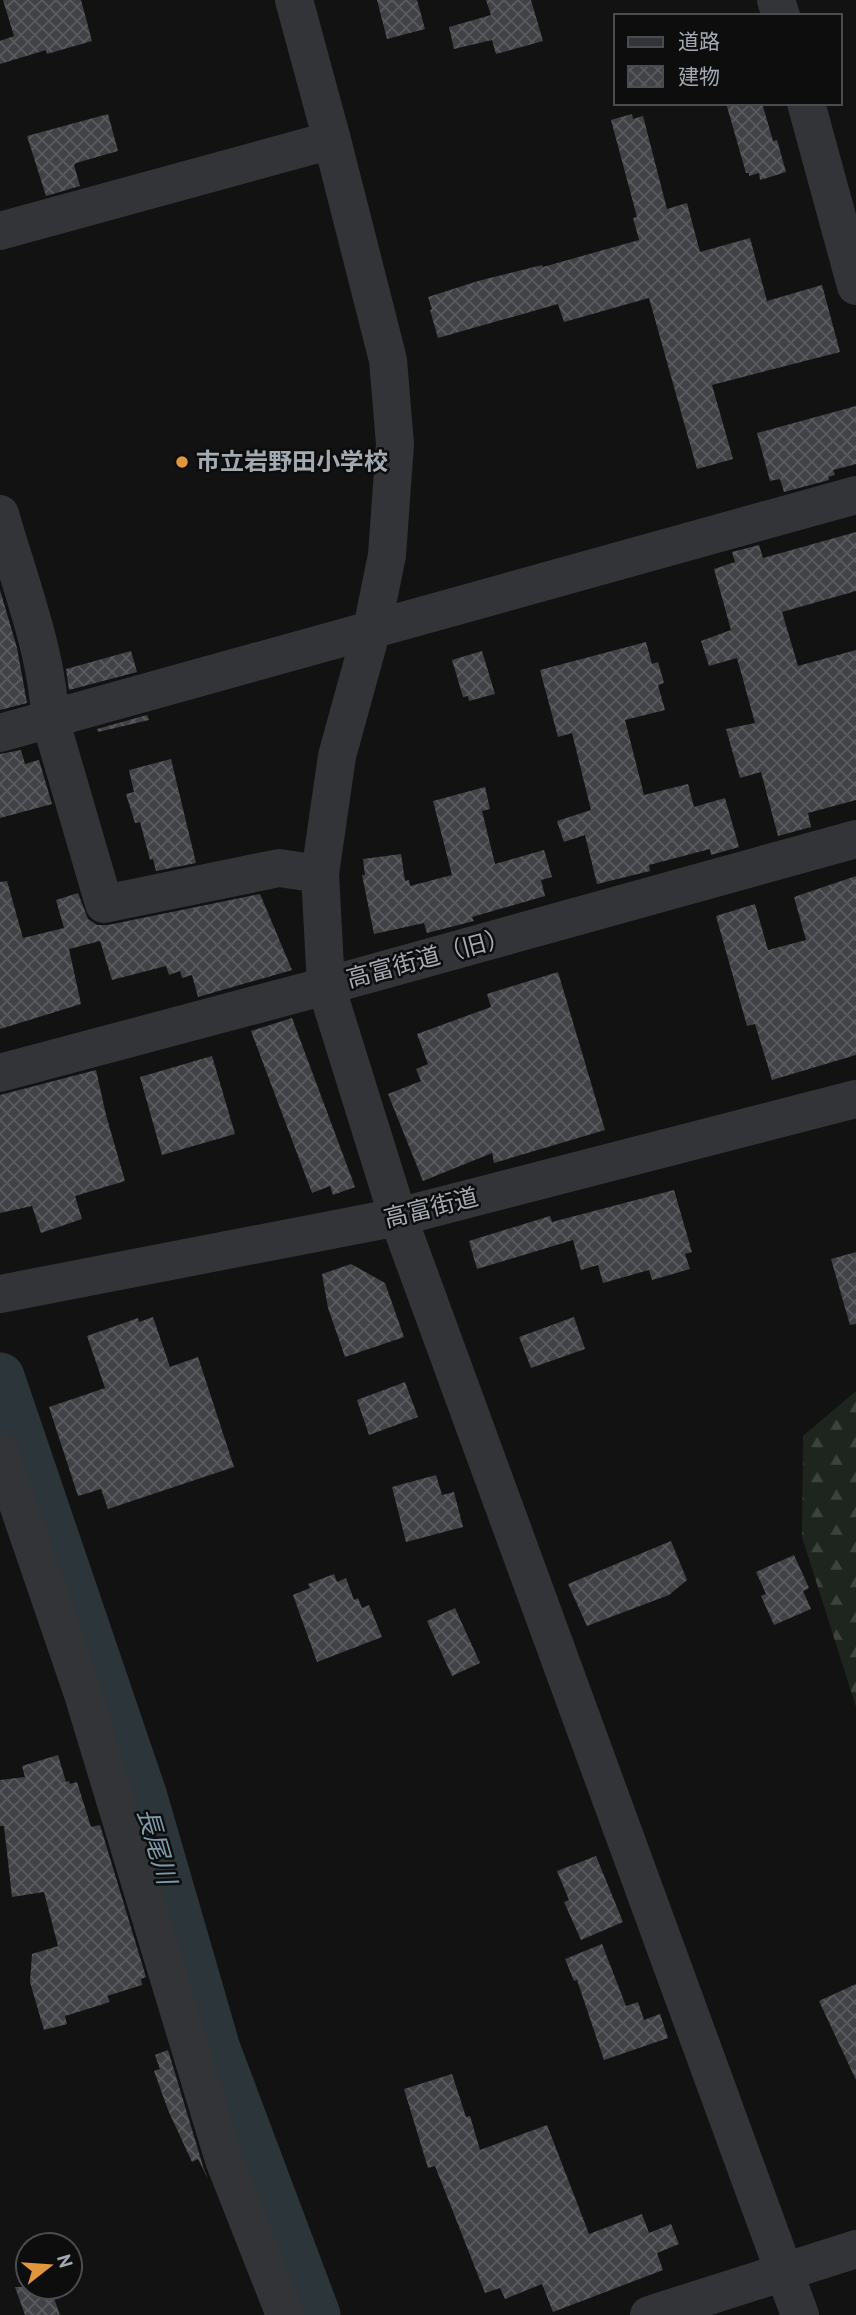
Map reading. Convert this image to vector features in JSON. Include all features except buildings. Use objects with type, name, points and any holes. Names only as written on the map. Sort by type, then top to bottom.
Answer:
[{"type":"street","points":[[294,0],[388,360],[395,444],[387,555],[372,629],[337,756],[320,874],[326,986],[398,1217],[800,2315]]},
{"type":"street","points":[[807,105],[856,286]]},
{"type":"street","points":[[0,231],[332,139]]},
{"type":"street","points":[[0,733],[856,495]]},
{"type":"street","points":[[0,514],[37,641],[49,696],[50,719],[104,904],[279,868],[320,874]]},
{"type":"street","name":"高富街道（旧）","points":[[0,1073],[856,839]]},
{"type":"street","name":"高富街道","points":[[0,1294],[398,1217],[856,1099]]},
{"type":"street","points":[[0,1452],[83,1694],[224,2160],[285,2315]]},
{"type":"street","points":[[649,2315],[856,2249]]},
{"type":"green space","points":[[856,1391],[856,1707],[802,1537],[803,1436]]},
{"type":"waterway","name":"長尾川","points":[[0,1377],[143,1797],[216,2049],[316,2315]]},
{"type":"place","name":"市立岩野田小学校","points":[[182,462]]}]
